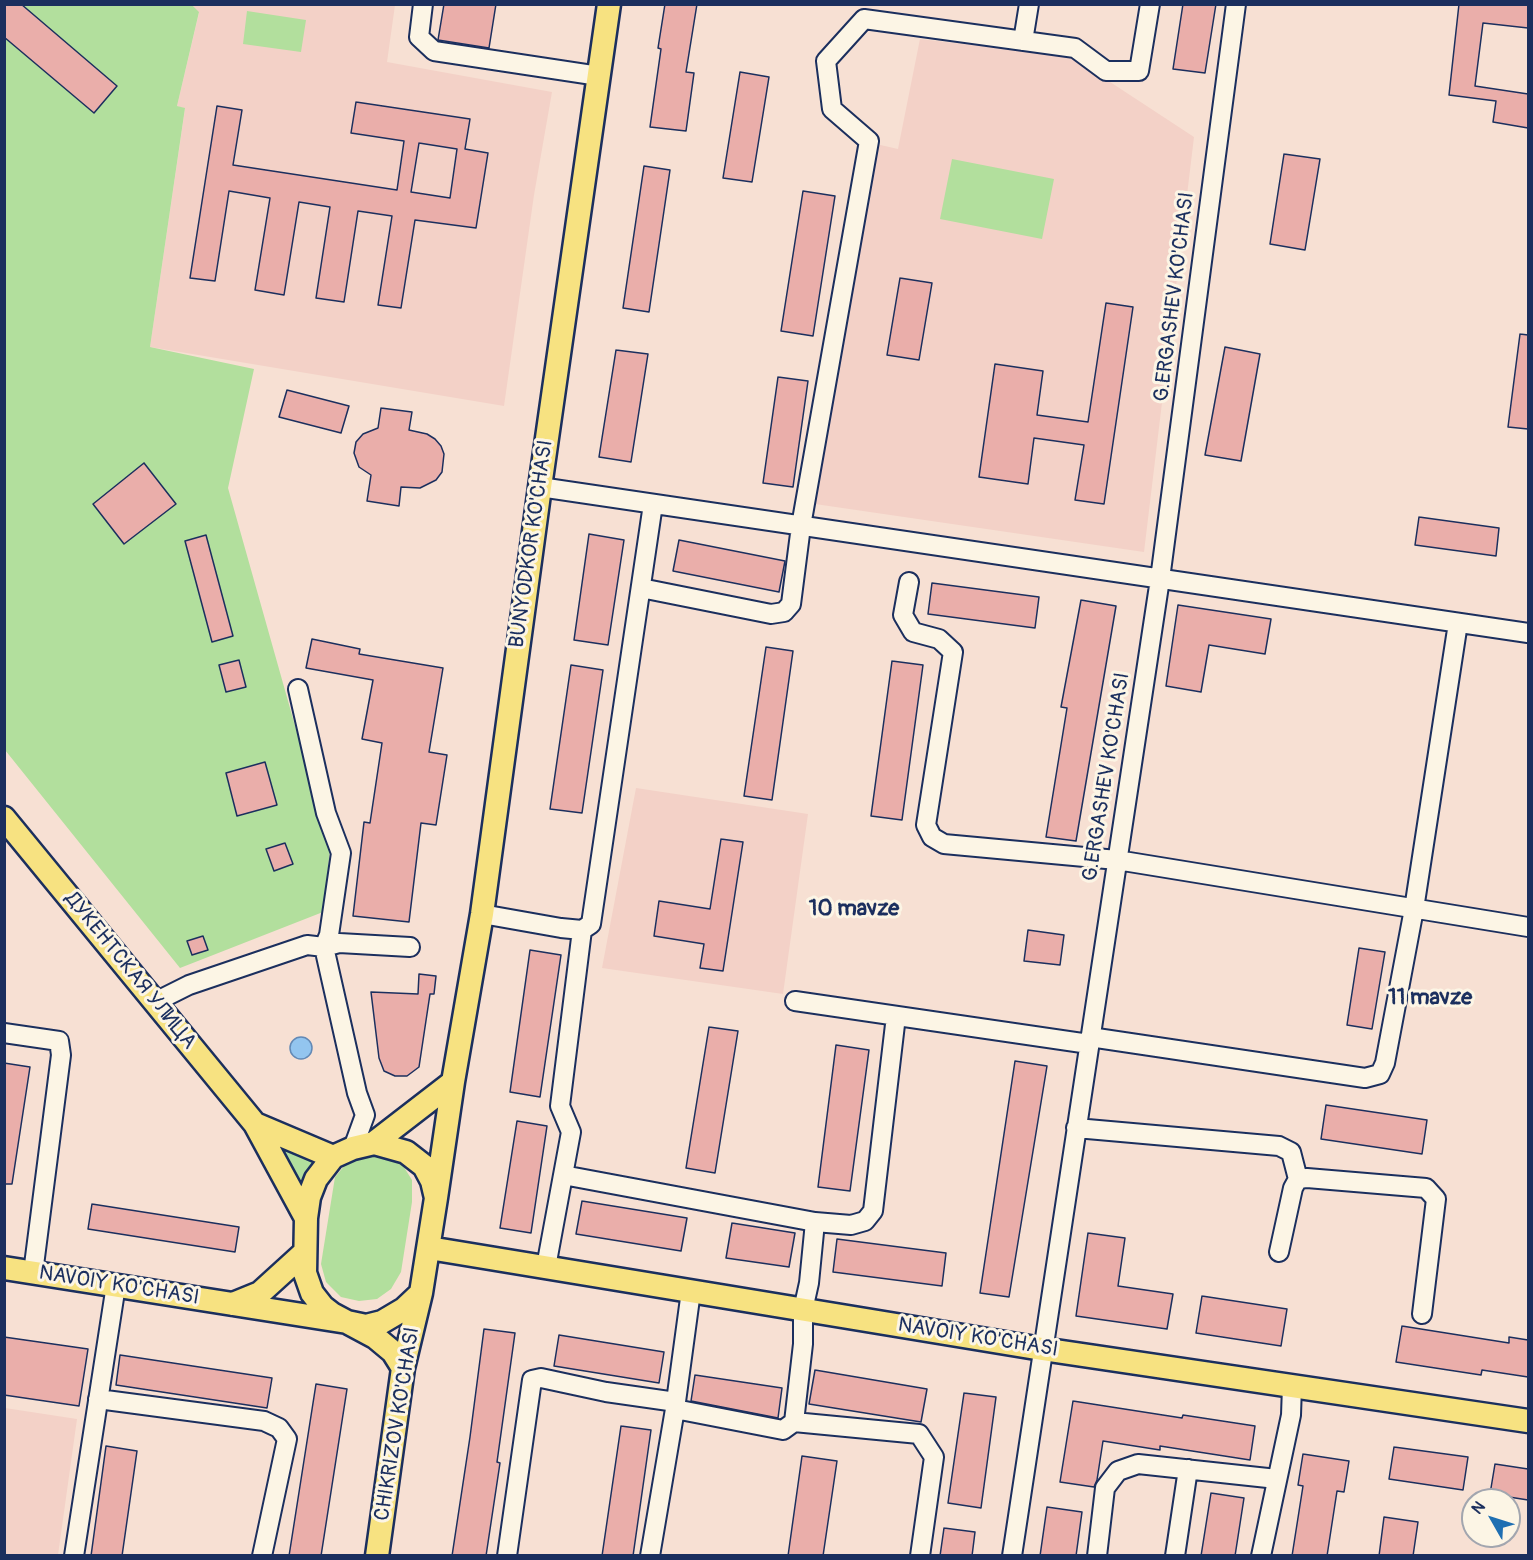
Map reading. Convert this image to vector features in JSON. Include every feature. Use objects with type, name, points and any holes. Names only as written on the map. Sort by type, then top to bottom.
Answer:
[{"type":"main road","name":"BUNYODKOR KO'CHASI","points":[[453,1082],[482,914],[609,4]]},
{"type":"main road","name":"ДУКЕНТСКАЯ УЛИЦА","points":[[4,818],[255,1124],[306,1218]]},
{"type":"main road","points":[[403,1368],[393,1352],[375,1337],[323,1307],[312,1293],[305,1273],[304,1253],[309,1197],[316,1179],[354,1149],[453,1082]]},
{"type":"main road","points":[[347,1322],[366,1326],[382,1322],[404,1309],[421,1293],[453,1082]]},
{"type":"main road","points":[[255,1124],[354,1149],[406,1152],[424,1166],[432,1181],[436,1198]]},
{"type":"main road","name":"NAVOIY KO'CHASI","points":[[429,1248],[1042,1349],[1528,1421]]},
{"type":"main road","points":[[233,1304],[260,1293],[304,1253]]},
{"type":"main road","name":"NAVOIY KO'CHASI","points":[[4,1268],[347,1322]]},
{"type":"main road","name":"CHIKRIZOV KO'CHASI","points":[[377,1556],[403,1368],[421,1293]]},
{"type":"street","points":[[423,4],[419,37],[434,51],[599,76]]},
{"type":"street","points":[[1023,41],[1029,4]]},
{"type":"street","points":[[640,588],[771,614],[784,612],[791,604],[801,526],[869,141],[832,109],[826,61],[865,12],[1023,41],[1075,48],[1106,71],[1139,71],[1150,4]]},
{"type":"street","name":"G.ERGASHEV KO'CHASI","points":[[1012,1556],[1160,579],[1236,4]]},
{"type":"street","points":[[540,487],[1528,633]]},
{"type":"street","points":[[482,914],[582,930],[588,928],[592,920],[653,504]]},
{"type":"street","points":[[909,582],[903,615],[913,632],[939,639],[953,652],[926,825],[933,837],[944,844],[1117,860],[1528,927]]},
{"type":"street","points":[[795,1001],[1365,1078],[1380,1074],[1386,1063],[1414,909],[1458,623]]},
{"type":"street","points":[[298,689],[326,813],[341,853],[329,935],[324,947],[357,1093],[365,1116],[354,1149]]},
{"type":"street","points":[[546,1267],[571,1132],[560,1106],[582,930]]},
{"type":"street","points":[[155,1002],[189,985],[307,945],[324,947],[339,943],[410,947]]},
{"type":"street","points":[[563,1175],[815,1222],[851,1225],[865,1221],[873,1211],[896,1016]]},
{"type":"street","points":[[4,1033],[59,1041],[61,1055],[33,1273]]},
{"type":"street","points":[[1076,1128],[1280,1146],[1291,1152],[1298,1179],[1293,1188],[1279,1252]]},
{"type":"street","points":[[1298,1179],[1426,1188],[1436,1199],[1422,1314]]},
{"type":"street","points":[[794,1422],[803,1344],[803,1310],[809,1284],[815,1222]]},
{"type":"street","points":[[74,1556],[116,1285]]},
{"type":"street","points":[[650,1556],[692,1291]]},
{"type":"street","points":[[507,1556],[532,1380],[541,1378],[783,1430],[794,1422],[919,1434],[934,1457],[920,1556]]},
{"type":"street","points":[[1261,1556],[1291,1415],[1292,1386]]},
{"type":"street","points":[[98,1399],[264,1421],[279,1428],[286,1439],[262,1556]]},
{"type":"street","points":[[1097,1556],[1105,1488],[1118,1472],[1138,1464],[1277,1479]]},
{"type":"street","points":[[1175,1556],[1188,1469]]},
{"type":"shaded area","points":[[192,5],[395,5],[387,62],[552,92],[534,195],[504,406],[150,347],[185,109],[177,106],[199,13]]},
{"type":"shaded area","points":[[920,39],[1072,57],[1194,137],[1144,552],[815,504],[876,144],[898,149]]},
{"type":"shaded area","points":[[636,788],[808,814],[783,994],[602,968]]},
{"type":"shaded area","points":[[5,1408],[77,1419],[58,1555],[5,1554]]},
{"type":"green space","points":[[5,5],[192,5],[199,12],[177,106],[185,108],[150,347],[254,369],[228,488],[330,850],[323,912],[180,968],[5,750]]},
{"type":"green space","points":[[247,11],[306,20],[301,52],[243,44]]},
{"type":"green space","points":[[952,159],[1054,179],[1042,239],[940,219]]},
{"type":"green space","points":[[277,1142],[316,1160],[297,1185]]},
{"type":"green space","points":[[370,1152],[386,1155],[402,1164],[412,1180],[412,1202],[401,1272],[391,1289],[377,1299],[359,1301],[341,1297],[326,1282],[321,1264],[335,1177],[350,1159]]},
{"type":"water","points":[[301,1037],[309,1040],[312,1048],[309,1056],[301,1059],[293,1056],[290,1048],[293,1040]]},
{"type":"building","points":[[4,4],[21,4],[117,86],[94,113],[4,37]]},
{"type":"building","points":[[444,4],[496,4],[489,48],[438,40]]},
{"type":"building","points":[[665,4],[697,4],[686,72],[694,73],[686,131],[650,127]]},
{"type":"building","points":[[1183,4],[1216,4],[1205,73],[1173,69]]},
{"type":"building","points":[[1459,4],[1528,4],[1528,28],[1483,23],[1475,86],[1528,94],[1528,128],[1493,122],[1496,101],[1449,95]]},
{"type":"building","points":[[740,72],[769,77],[752,182],[723,178]]},
{"type":"building","points":[[356,102],[470,119],[465,149],[488,153],[476,228],[415,220],[401,308],[378,305],[392,216],[358,211],[344,302],[316,298],[330,207],[299,202],[284,295],[255,290],[270,198],[229,191],[215,281],[190,278],[217,106],[242,110],[233,165],[397,190],[404,141],[351,133]],"holes":[[[419,143],[457,149],[450,198],[411,192]]]},
{"type":"building","points":[[1284,154],[1320,159],[1305,250],[1270,244]]},
{"type":"building","points":[[644,166],[670,170],[649,312],[623,308]]},
{"type":"building","points":[[803,191],[835,196],[813,336],[781,331]]},
{"type":"building","points":[[900,278],[932,283],[919,360],[887,355]]},
{"type":"building","points":[[1106,303],[1133,307],[1104,504],[1075,500],[1084,445],[1034,438],[1028,484],[979,477],[995,364],[1043,371],[1037,415],[1088,422]]},
{"type":"building","points":[[1520,334],[1528,335],[1528,429],[1508,427]]},
{"type":"building","points":[[1225,347],[1260,354],[1241,461],[1205,455]]},
{"type":"building","points":[[616,350],[648,354],[631,462],[599,457]]},
{"type":"building","points":[[778,377],[808,381],[793,487],[763,483]]},
{"type":"building","points":[[287,390],[349,406],[341,433],[279,417]]},
{"type":"building","points":[[381,408],[412,412],[409,430],[427,434],[435,439],[444,454],[442,472],[436,480],[420,488],[401,487],[399,506],[367,501],[371,475],[359,467],[354,453],[356,442],[363,434],[378,428]]},
{"type":"building","points":[[144,463],[176,504],[124,544],[93,504]]},
{"type":"building","points":[[1419,517],[1499,528],[1496,556],[1415,545]]},
{"type":"building","points":[[589,534],[624,540],[608,645],[574,640]]},
{"type":"building","points":[[206,535],[233,636],[212,642],[185,541]]},
{"type":"building","points":[[679,540],[785,561],[779,592],[673,571]]},
{"type":"building","points":[[932,583],[1039,597],[1035,628],[928,614]]},
{"type":"building","points":[[1081,600],[1116,606],[1076,841],[1046,837],[1067,708],[1061,707]]},
{"type":"building","points":[[1178,605],[1271,619],[1265,654],[1209,645],[1201,692],[1166,686]]},
{"type":"building","points":[[312,639],[360,649],[359,654],[443,668],[429,752],[447,755],[436,825],[421,823],[409,922],[353,916],[364,822],[370,823],[382,743],[362,739],[373,680],[306,668]]},
{"type":"building","points":[[766,647],[793,651],[772,800],[744,796]]},
{"type":"building","points":[[239,660],[246,687],[226,692],[219,665]]},
{"type":"building","points":[[892,661],[923,665],[902,820],[871,816]]},
{"type":"building","points":[[571,665],[603,670],[582,813],[550,809]]},
{"type":"building","points":[[265,762],[277,805],[237,816],[226,773]]},
{"type":"building","points":[[721,839],[743,842],[723,971],[700,968],[704,944],[654,936],[659,901],[710,909]]},
{"type":"building","points":[[285,843],[293,864],[274,871],[266,849]]},
{"type":"building","points":[[1028,930],[1064,935],[1060,965],[1024,961]]},
{"type":"building","points":[[203,936],[208,950],[192,955],[187,941]]},
{"type":"building","points":[[1359,948],[1385,952],[1372,1029],[1347,1025]]},
{"type":"building","points":[[530,950],[561,955],[540,1097],[510,1092]]},
{"type":"building","points":[[419,974],[436,976],[434,994],[430,994],[419,1067],[407,1076],[395,1076],[384,1071],[379,1058],[371,992],[418,994]]},
{"type":"building","points":[[709,1027],[738,1031],[715,1173],[686,1168]]},
{"type":"building","points":[[836,1045],[869,1050],[850,1191],[818,1187]]},
{"type":"building","points":[[1015,1061],[1047,1066],[1009,1297],[980,1293]]},
{"type":"building","points":[[4,1063],[30,1067],[12,1184],[4,1184]]},
{"type":"building","points":[[1326,1105],[1427,1120],[1422,1154],[1321,1139]]},
{"type":"building","points":[[517,1121],[547,1126],[531,1233],[500,1228]]},
{"type":"building","points":[[582,1201],[687,1218],[681,1251],[576,1234]]},
{"type":"building","points":[[92,1204],[239,1227],[235,1252],[88,1229]]},
{"type":"building","points":[[732,1223],[795,1233],[789,1267],[726,1258]]},
{"type":"building","points":[[1088,1233],[1125,1238],[1118,1286],[1173,1294],[1167,1329],[1076,1316]]},
{"type":"building","points":[[837,1239],[946,1253],[942,1286],[833,1272]]},
{"type":"building","points":[[1202,1296],[1287,1309],[1281,1346],[1196,1333]]},
{"type":"building","points":[[1402,1326],[1509,1343],[1509,1337],[1528,1340],[1528,1377],[1482,1370],[1481,1375],[1396,1362]]},
{"type":"building","points":[[484,1329],[515,1333],[497,1462],[500,1463],[486,1556],[452,1556],[470,1437]]},
{"type":"building","points":[[559,1335],[664,1352],[659,1383],[554,1366]]},
{"type":"building","points":[[4,1337],[88,1349],[79,1406],[4,1395]]},
{"type":"building","points":[[120,1355],[272,1378],[267,1408],[116,1385]]},
{"type":"building","points":[[815,1370],[927,1389],[921,1422],[809,1404]]},
{"type":"building","points":[[695,1375],[782,1388],[778,1418],[691,1401]]},
{"type":"building","points":[[316,1384],[347,1389],[321,1556],[289,1556]]},
{"type":"building","points":[[964,1393],[996,1397],[981,1508],[948,1503]]},
{"type":"building","points":[[1073,1401],[1182,1418],[1183,1415],[1255,1426],[1250,1460],[1160,1446],[1160,1450],[1103,1441],[1094,1487],[1060,1482]]},
{"type":"building","points":[[621,1426],[651,1430],[633,1556],[602,1556]]},
{"type":"building","points":[[106,1446],[137,1451],[122,1556],[91,1556]]},
{"type":"building","points":[[1394,1447],[1468,1457],[1463,1488],[1461,1490],[1389,1479]]},
{"type":"building","points":[[1303,1454],[1349,1461],[1344,1492],[1337,1491],[1327,1556],[1292,1556],[1303,1486],[1298,1485]]},
{"type":"building","points":[[802,1456],[837,1461],[823,1556],[788,1556]]},
{"type":"building","points":[[1495,1464],[1528,1469],[1528,1500],[1521,1499],[1521,1488],[1491,1488]]},
{"type":"building","points":[[1211,1493],[1244,1498],[1235,1556],[1201,1556]]},
{"type":"building","points":[[1047,1507],[1082,1512],[1076,1556],[1040,1556]]},
{"type":"building","points":[[1384,1517],[1418,1522],[1413,1556],[1379,1556]]},
{"type":"building","points":[[944,1528],[975,1532],[972,1556],[940,1556]]},
{"type":"district","name":"10 mavze","points":[[854,909]]},
{"type":"district","name":"11 mavze","points":[[1430,998]]}]
